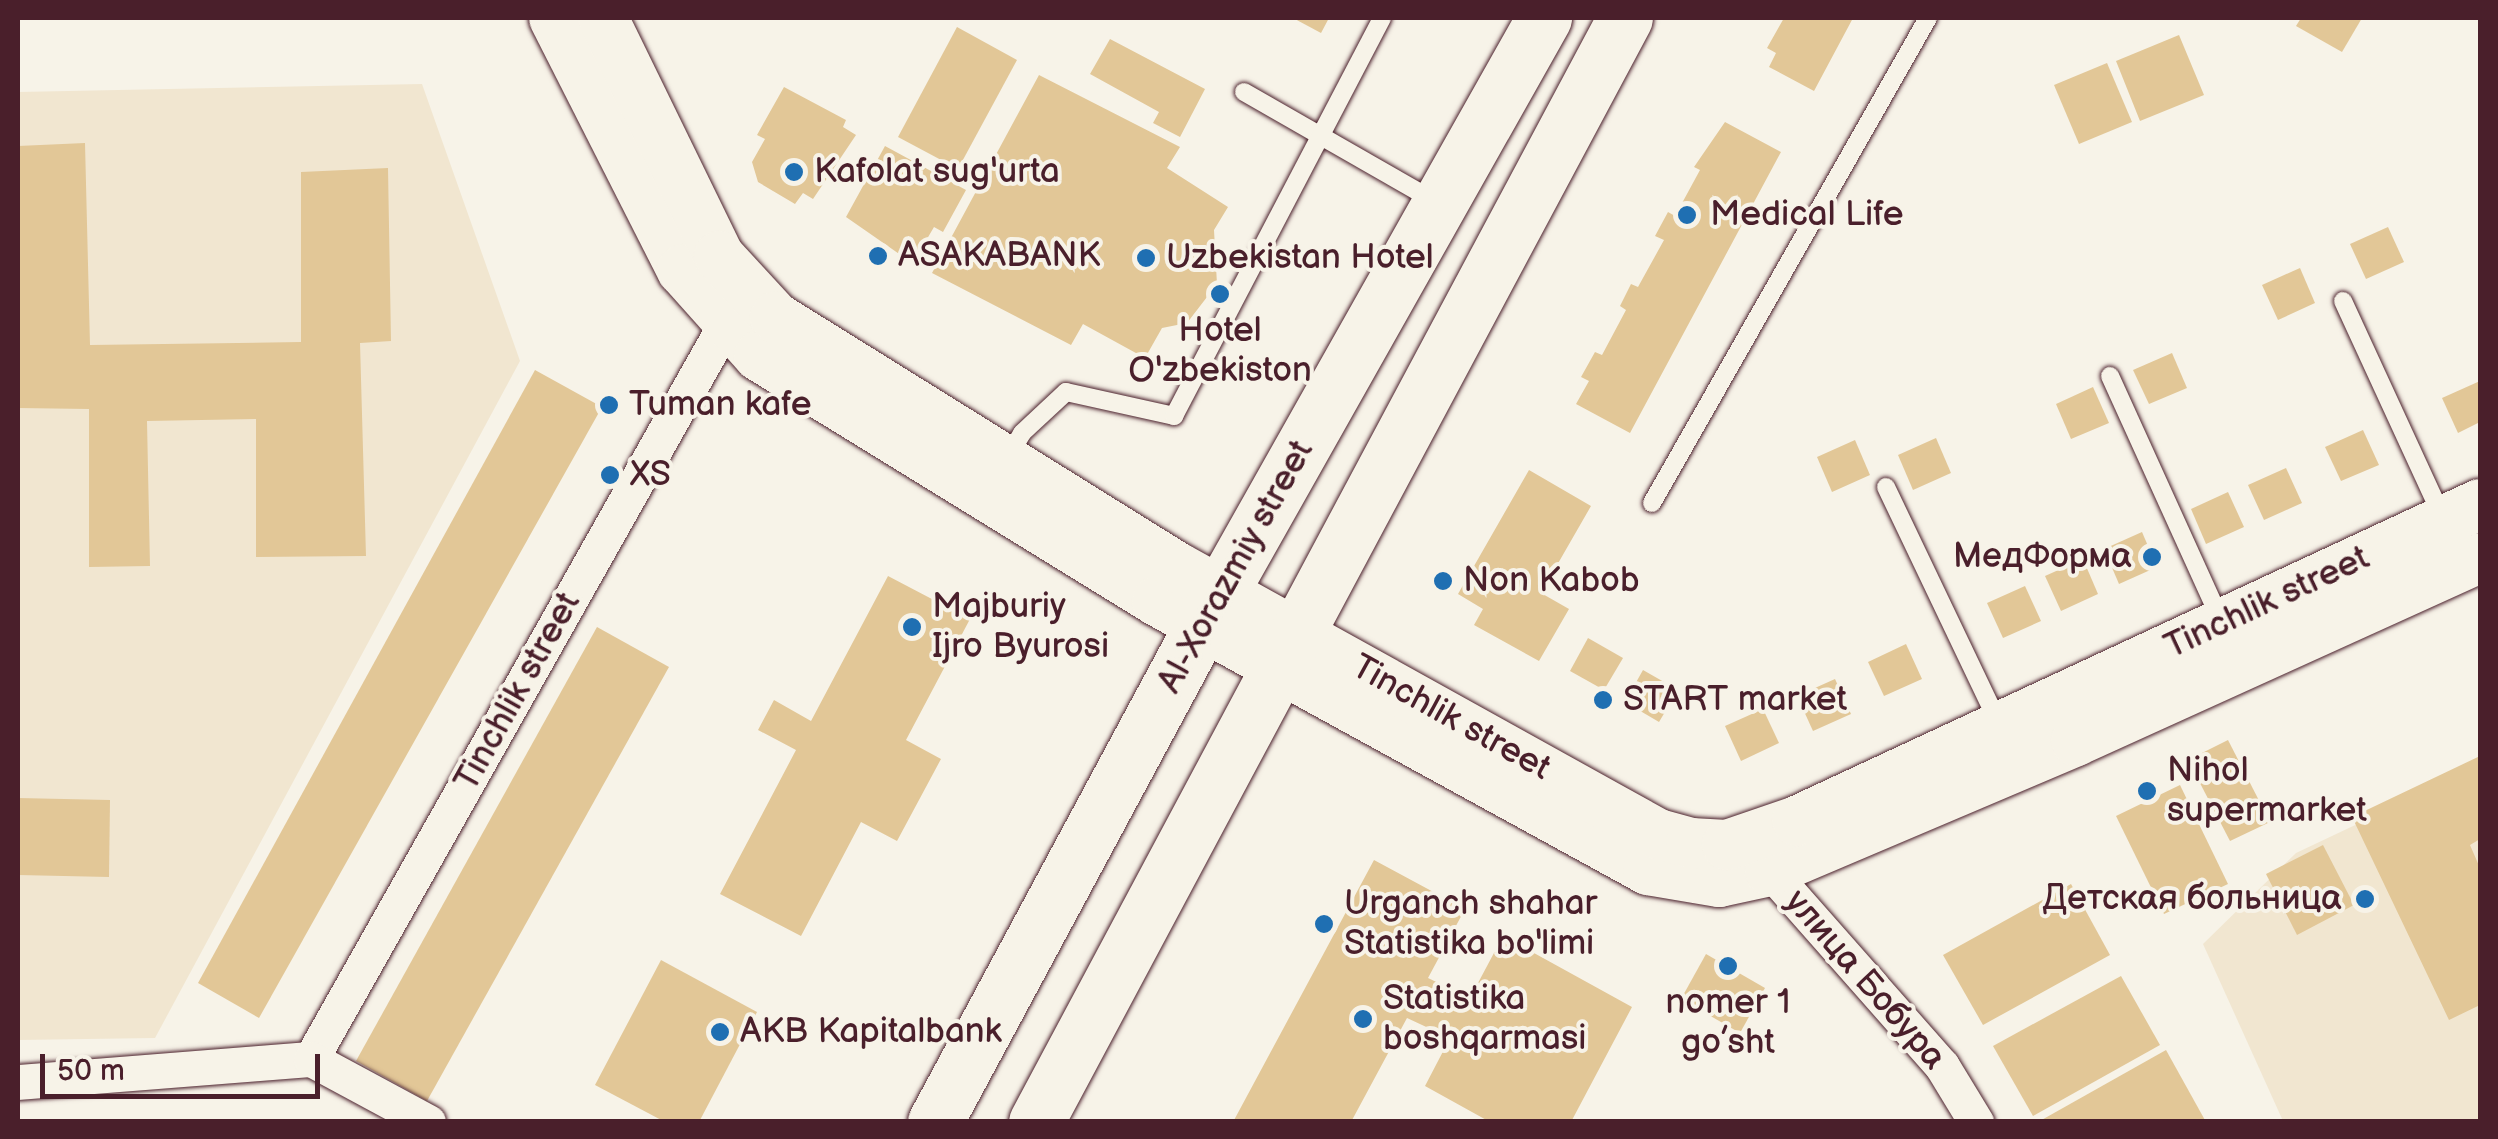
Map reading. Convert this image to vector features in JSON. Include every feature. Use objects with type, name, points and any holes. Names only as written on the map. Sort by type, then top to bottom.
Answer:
[{"type":"main road","name":"Tinchlik street","points":[[554,18],[646,209],[726,325],[798,385],[1288,652],[1648,870],[1719,882],[1763,854],[2000,726],[2462,512]]},
{"type":"main road","name":"Tinchlik street","points":[[604,18],[695,214],[746,291],[808,340],[1006,460],[1211,609]]},
{"type":"main road","name":"Al-Xorazmiy street","points":[[936,1122],[1211,609],[1544,18]]},
{"type":"main road","points":[[1036,1122],[1625,18]]},
{"type":"main road","name":"Tinchlik street","points":[[1763,854],[2076,741],[2480,558]]},
{"type":"street","name":"Tinchlik street","points":[[312,1059],[726,325]]},
{"type":"street","name":"улица Бобура","points":[[1763,854],[1942,1066],[1976,1122]]},
{"type":"street","points":[[18,1082],[312,1059],[428,1122]]},
{"type":"lane","points":[[1006,460],[1022,433],[1066,392],[1174,416],[1382,18]]},
{"type":"lane","points":[[1652,504],[1928,18]]},
{"type":"lane","points":[[1244,92],[1439,204]]},
{"type":"lane","points":[[2343,301],[2462,512]]},
{"type":"lane","points":[[2110,376],[2222,624]]},
{"type":"lane","points":[[1886,487],[2000,726]]},
{"type":"shaded area","points":[[422,84],[520,361],[155,1038],[18,1040],[18,92]]},
{"type":"shaded area","name":"Детская больница","points":[[2480,766],[2480,1121],[2283,1121],[2203,944],[2296,853]]},
{"type":"building","points":[[1293,18],[1329,18],[1321,33]]},
{"type":"building","points":[[1784,18],[1853,18],[1814,91],[1769,67],[1776,53],[1767,48]]},
{"type":"building","points":[[2301,18],[2362,18],[2342,52],[2296,26]]},
{"type":"building","points":[[957,27],[1017,60],[958,169],[898,137]]},
{"type":"building","points":[[2179,35],[2204,95],[2140,121],[2116,61]]},
{"type":"building","points":[[1110,39],[1205,89],[1180,137],[1153,123],[1159,112],[1090,74]]},
{"type":"building","points":[[2107,63],[2132,122],[2079,144],[2054,85]]},
{"type":"building","points":[[1039,75],[1180,147],[1167,168],[1228,207],[1214,230],[1217,284],[1187,323],[1162,328],[1145,358],[1083,324],[1071,345],[932,273]]},
{"type":"building","points":[[784,87],[846,120],[843,127],[856,135],[813,199],[803,193],[795,204],[758,182],[752,162],[765,139],[757,135]]},
{"type":"building","points":[[1725,122],[1781,152],[1630,433],[1576,404],[1589,381],[1581,377],[1595,352],[1602,355],[1626,310],[1620,306],[1631,284],[1638,287],[1664,240],[1655,236],[1668,212],[1675,216],[1700,170],[1694,167]]},
{"type":"building","points":[[85,143],[90,345],[301,342],[301,172],[388,168],[391,341],[360,343],[366,556],[256,557],[256,419],[147,421],[150,566],[89,567],[89,409],[18,408],[18,146]]},
{"type":"building","points":[[885,146],[966,190],[943,232],[934,227],[917,256],[909,251],[905,258],[846,217]]},
{"type":"building","points":[[2388,227],[2404,262],[2366,279],[2350,244]]},
{"type":"building","points":[[2300,268],[2315,303],[2278,320],[2262,285]]},
{"type":"building","points":[[2172,353],[2187,388],[2149,404],[2133,370]]},
{"type":"building","points":[[535,370],[602,407],[259,1018],[198,983]]},
{"type":"building","points":[[2480,381],[2480,422],[2458,433],[2442,398]]},
{"type":"building","points":[[2093,387],[2109,423],[2071,439],[2056,404]]},
{"type":"building","points":[[2363,430],[2379,465],[2341,481],[2325,447]]},
{"type":"building","points":[[1936,438],[1951,473],[1913,490],[1898,455]]},
{"type":"building","points":[[1855,440],[1870,475],[1832,492],[1817,457]]},
{"type":"building","points":[[2286,468],[2302,503],[2264,520],[2248,485]]},
{"type":"building","points":[[1529,470],[1591,506],[1541,593],[1569,609],[1539,661],[1474,625],[1483,609],[1458,594]]},
{"type":"building","points":[[2228,492],[2244,527],[2206,544],[2191,509]]},
{"type":"building","points":[[2142,532],[2157,567],[2119,584],[2104,549]]},
{"type":"building","points":[[2083,559],[2098,594],[2061,611],[2045,576]]},
{"type":"building","points":[[888,576],[970,619],[906,740],[941,759],[897,841],[861,822],[801,936],[720,894],[796,750],[758,730],[774,700],[811,721]]},
{"type":"building","points":[[2025,586],[2041,621],[2003,638],[1987,603]]},
{"type":"building","points":[[597,627],[669,667],[427,1101],[356,1061]]},
{"type":"building","points":[[1588,638],[1623,658],[1604,690],[1570,671]]},
{"type":"building","points":[[1906,644],[1922,679],[1884,696],[1868,662]]},
{"type":"building","points":[[1643,670],[1678,690],[1659,722],[1625,702]]},
{"type":"building","points":[[1835,679],[1851,714],[1813,731],[1797,696]]},
{"type":"building","points":[[1763,709],[1779,743],[1741,761],[1725,726]]},
{"type":"building","points":[[2228,740],[2270,822],[2230,841],[2188,760]]},
{"type":"building","points":[[2480,756],[2480,839],[2470,845],[2480,868],[2480,1005],[2449,1020],[2352,817]]},
{"type":"building","points":[[2180,785],[2228,884],[2164,914],[2116,816]]},
{"type":"building","points":[[18,798],[110,800],[109,877],[18,875]]},
{"type":"building","points":[[2323,845],[2354,905],[2297,935],[2266,874]]},
{"type":"building","points":[[1374,860],[1465,909],[1428,978],[1470,998],[1503,936],[1632,1007],[1571,1122],[1490,1122],[1425,1086],[1450,1038],[1407,1018],[1351,1122],[1233,1122]]},
{"type":"building","points":[[2071,884],[2110,955],[1983,1025],[1943,955]]},
{"type":"building","points":[[1706,954],[1765,988],[1740,1033],[1681,999]]},
{"type":"building","points":[[661,960],[757,1012],[699,1122],[665,1122],[595,1085]]},
{"type":"building","points":[[2121,976],[2160,1045],[2033,1116],[1993,1046]]},
{"type":"building","points":[[2166,1050],[2206,1122],[2038,1122]]},
{"type":"place","name":"Kafolat sug'urta","points":[[794,172]]},
{"type":"place","name":"Medical Life","points":[[1687,215]]},
{"type":"place","name":"ASAKABANK","points":[[878,256]]},
{"type":"place","name":"Uzbekistan Hotel","points":[[1146,258]]},
{"type":"place","name":"Hotel O'zbekiston","points":[[1220,294]]},
{"type":"place","name":"Tuman kafe","points":[[609,405]]},
{"type":"place","name":"XS","points":[[610,475]]},
{"type":"place","name":"МедФорма","points":[[2152,557]]},
{"type":"place","name":"Non Kabob","points":[[1443,581]]},
{"type":"place","name":"Majburiy Ijro Byurosi","points":[[912,627]]},
{"type":"place","name":"START market","points":[[1603,700]]},
{"type":"place","name":"Nihol supermarket","points":[[2147,791]]},
{"type":"place","name":"Детская больница","points":[[2365,899]]},
{"type":"place","name":"Urganch shahar Statistika bo'limi","points":[[1324,924]]},
{"type":"place","name":"nomer 1 go’sht","points":[[1728,966]]},
{"type":"place","name":"Statistika boshqarmasi","points":[[1363,1019]]},
{"type":"place","name":"AKB Kapitalbank","points":[[720,1032]]}]
